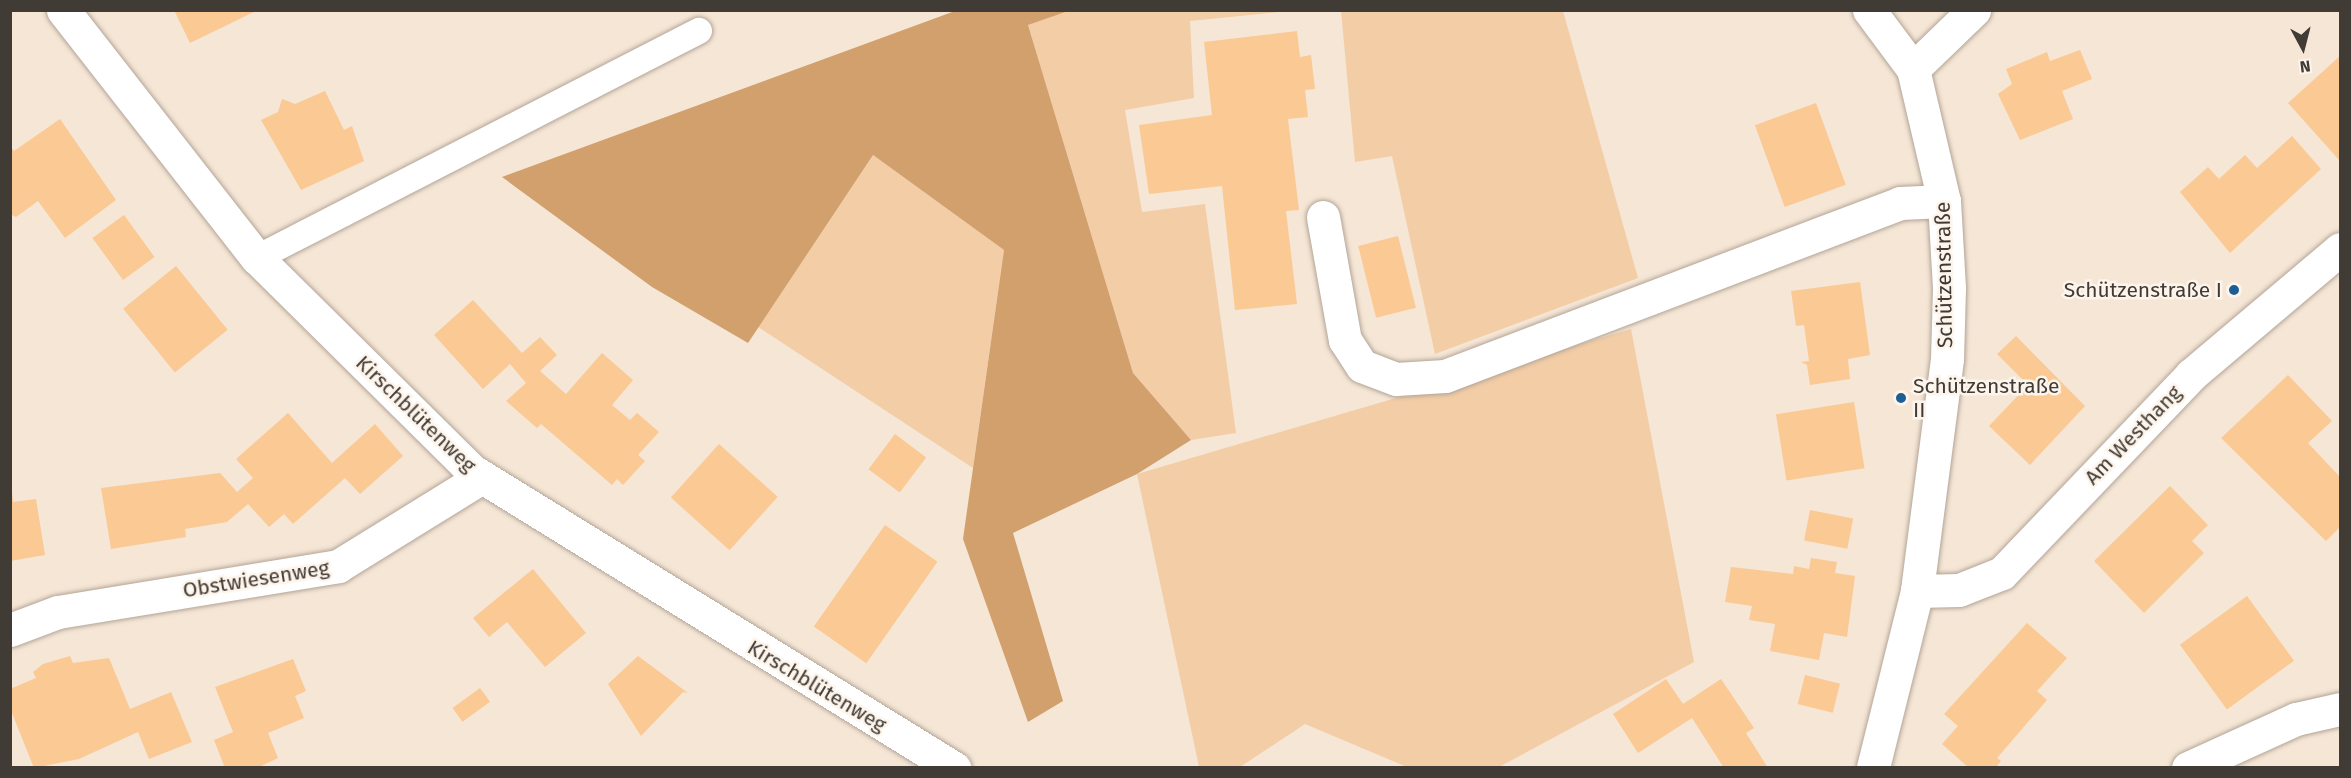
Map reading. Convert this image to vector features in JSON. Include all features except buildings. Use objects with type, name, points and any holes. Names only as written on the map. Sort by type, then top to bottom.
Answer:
[{"type":"street","name":"Kirschblütenweg","points":[[63,10],[257,258],[482,477],[954,768]]},
{"type":"street","name":"Schützenstraße","points":[[1869,10],[1913,69],[1944,201],[1947,359],[1917,591],[1873,768]]},
{"type":"street","points":[[1913,69],[1974,10]]},
{"type":"street","points":[[1323,217],[1345,340],[1362,366],[1396,379],[1445,376],[1899,203],[1944,201]]},
{"type":"street","name":"Am Westhang","points":[[1917,591],[1959,590],[2002,573],[2191,375],[2340,249]]},
{"type":"street","name":"Obstwiesenweg","points":[[10,630],[58,612],[338,566],[482,477]]},
{"type":"street","points":[[2188,768],[2296,719],[2340,709]]},
{"type":"lane","points":[[257,258],[699,32]]},
{"type":"shaded area","points":[[1068,10],[1289,11],[1190,21],[1194,98],[1125,110],[1142,212],[1205,204],[1236,433],[1191,440],[1133,373],[1028,25]]},
{"type":"shaded area","points":[[955,11],[1068,11],[1028,25],[1133,373],[1191,440],[1137,474],[1013,533],[1063,701],[1028,722],[963,539],[1004,250],[873,155],[748,343],[652,287],[502,177]]},
{"type":"shaded area","points":[[1341,11],[1563,11],[1638,278],[1435,354],[1392,156],[1355,162]]},
{"type":"shaded area","points":[[873,155],[1004,250],[973,468],[758,327]]},
{"type":"shaded area","points":[[1631,329],[1694,662],[1499,767],[1407,767],[1305,724],[1240,767],[1199,767],[1137,474]]},
{"type":"place","name":"Schützenstraße I","points":[[2234,290]]},
{"type":"place","name":"Schützenstraße II","points":[[1901,398]]}]
